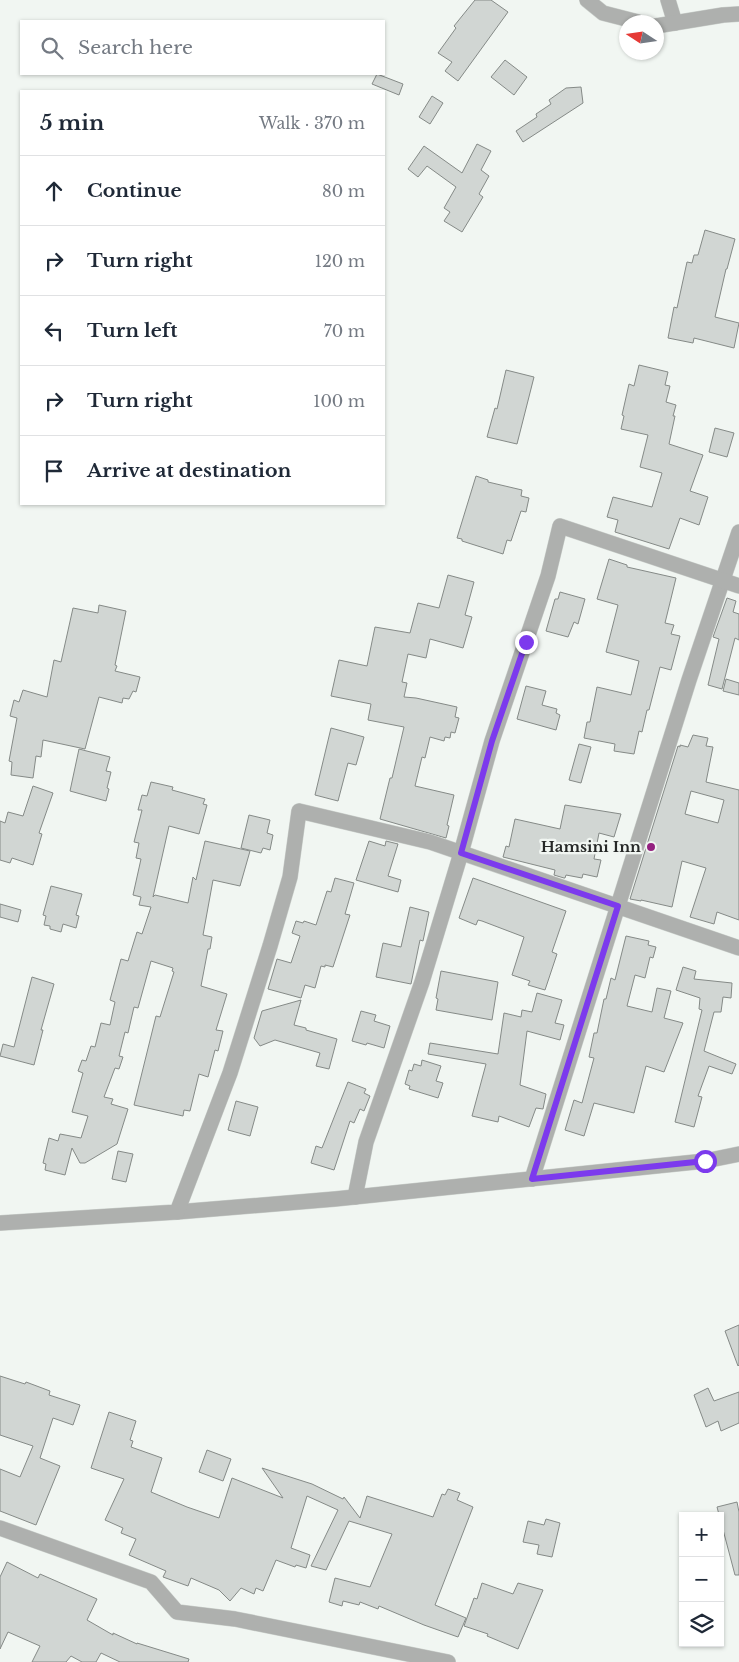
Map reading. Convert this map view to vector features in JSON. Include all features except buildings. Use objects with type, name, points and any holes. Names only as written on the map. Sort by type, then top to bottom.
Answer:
[{"type":"street","points":[[587,0],[603,13],[619,17]]},
{"type":"street","points":[[668,0],[675,23]]},
{"type":"street","points":[[664,25],[739,14]]},
{"type":"street","points":[[354,1197],[366,1142],[422,982],[492,741],[548,576],[560,526],[739,586]]},
{"type":"street","points":[[532,1179],[686,690],[739,532]]},
{"type":"street","points":[[177,1212],[230,1073],[270,946],[290,876],[299,811],[430,842],[739,948]]},
{"type":"street","points":[[0,1223],[177,1212],[354,1197],[705,1161],[739,1154]]},
{"type":"street","points":[[0,1528],[151,1582],[177,1612],[235,1619],[448,1662]]},
{"type":"place","name":"Hamsini Inn","points":[[651,847]]},
{"type":"route","points":[[526,642],[492,741],[461,853],[618,906],[532,1179],[705,1161]]}]
